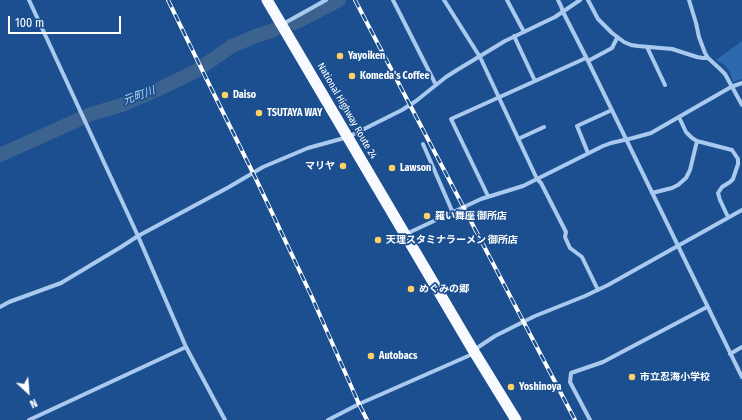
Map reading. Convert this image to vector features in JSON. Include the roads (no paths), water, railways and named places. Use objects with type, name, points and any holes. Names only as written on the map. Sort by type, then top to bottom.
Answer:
[{"type":"highway","name":"National Highway Route 24","points":[[267,0],[516,420]]},
{"type":"street","points":[[29,0],[138,236],[186,347],[225,420]]},
{"type":"street","points":[[282,24],[326,0]]},
{"type":"street","points":[[393,0],[436,85]]},
{"type":"street","points":[[444,0],[480,57],[518,139],[566,232],[565,237],[570,248],[582,257],[598,290]]},
{"type":"street","points":[[507,0],[524,32]]},
{"type":"street","points":[[558,0],[742,377]]},
{"type":"street","points":[[0,308],[9,302],[61,283],[138,236],[263,167],[308,148],[348,138],[410,105],[458,70],[514,36],[563,12],[580,0]]},
{"type":"street","points":[[588,0],[598,19],[617,38],[624,42],[631,45],[672,49],[697,57],[708,58]]},
{"type":"street","points":[[689,0],[701,45],[705,53],[708,58],[725,74],[742,105]]},
{"type":"street","points":[[514,36],[535,80]]},
{"type":"street","points":[[488,196],[451,119],[535,80],[612,48],[617,38]]},
{"type":"street","points":[[647,47],[665,86]]},
{"type":"street","points":[[406,235],[488,196],[513,189],[538,179],[588,153],[611,143],[651,133],[731,86],[742,83]]},
{"type":"street","points":[[588,153],[577,126],[612,110]]},
{"type":"street","points":[[679,117],[689,136],[697,141],[732,150],[738,159],[738,164],[733,179],[722,187],[718,193],[728,217]]},
{"type":"street","points":[[518,139],[544,127]]},
{"type":"street","points":[[652,192],[672,188],[686,178],[690,170],[697,141]]},
{"type":"street","points":[[423,144],[453,213]]},
{"type":"street","points":[[328,420],[359,404],[474,351],[495,336],[535,316],[598,290],[742,210]]},
{"type":"street","points":[[590,420],[570,382],[571,373],[603,362],[707,307]]},
{"type":"street","points":[[29,420],[186,347]]},
{"type":"street","points":[[730,354],[742,347]]},
{"type":"waterway","name":"元町川","points":[[295,23],[339,0]]},
{"type":"waterway","name":"元町川","points":[[0,155],[91,114],[122,105],[159,89],[196,71],[232,46],[274,30]]},
{"type":"railway","points":[[168,0],[311,295],[367,420]]},
{"type":"railway","points":[[355,0],[575,420]]},
{"type":"place","name":"Yayoiken","points":[[340,56]]},
{"type":"place","name":"Komeda's Coffee","points":[[352,76]]},
{"type":"place","name":"Daiso","points":[[225,95]]},
{"type":"place","name":"TSUTAYA WAY","points":[[259,113]]},
{"type":"place","name":"マリヤ","points":[[343,166]]},
{"type":"place","name":"Lawson","points":[[392,168]]},
{"type":"place","name":"羅い舞座 御所店","points":[[427,216]]},
{"type":"place","name":"天理スタミナラーメン 御所店","points":[[378,240]]},
{"type":"place","name":"めぐみの郷","points":[[411,289]]},
{"type":"place","name":"Autobacs","points":[[371,356]]},
{"type":"place","name":"市立忍海小学校","points":[[632,377]]},
{"type":"place","name":"Yoshinoya","points":[[511,387]]}]
